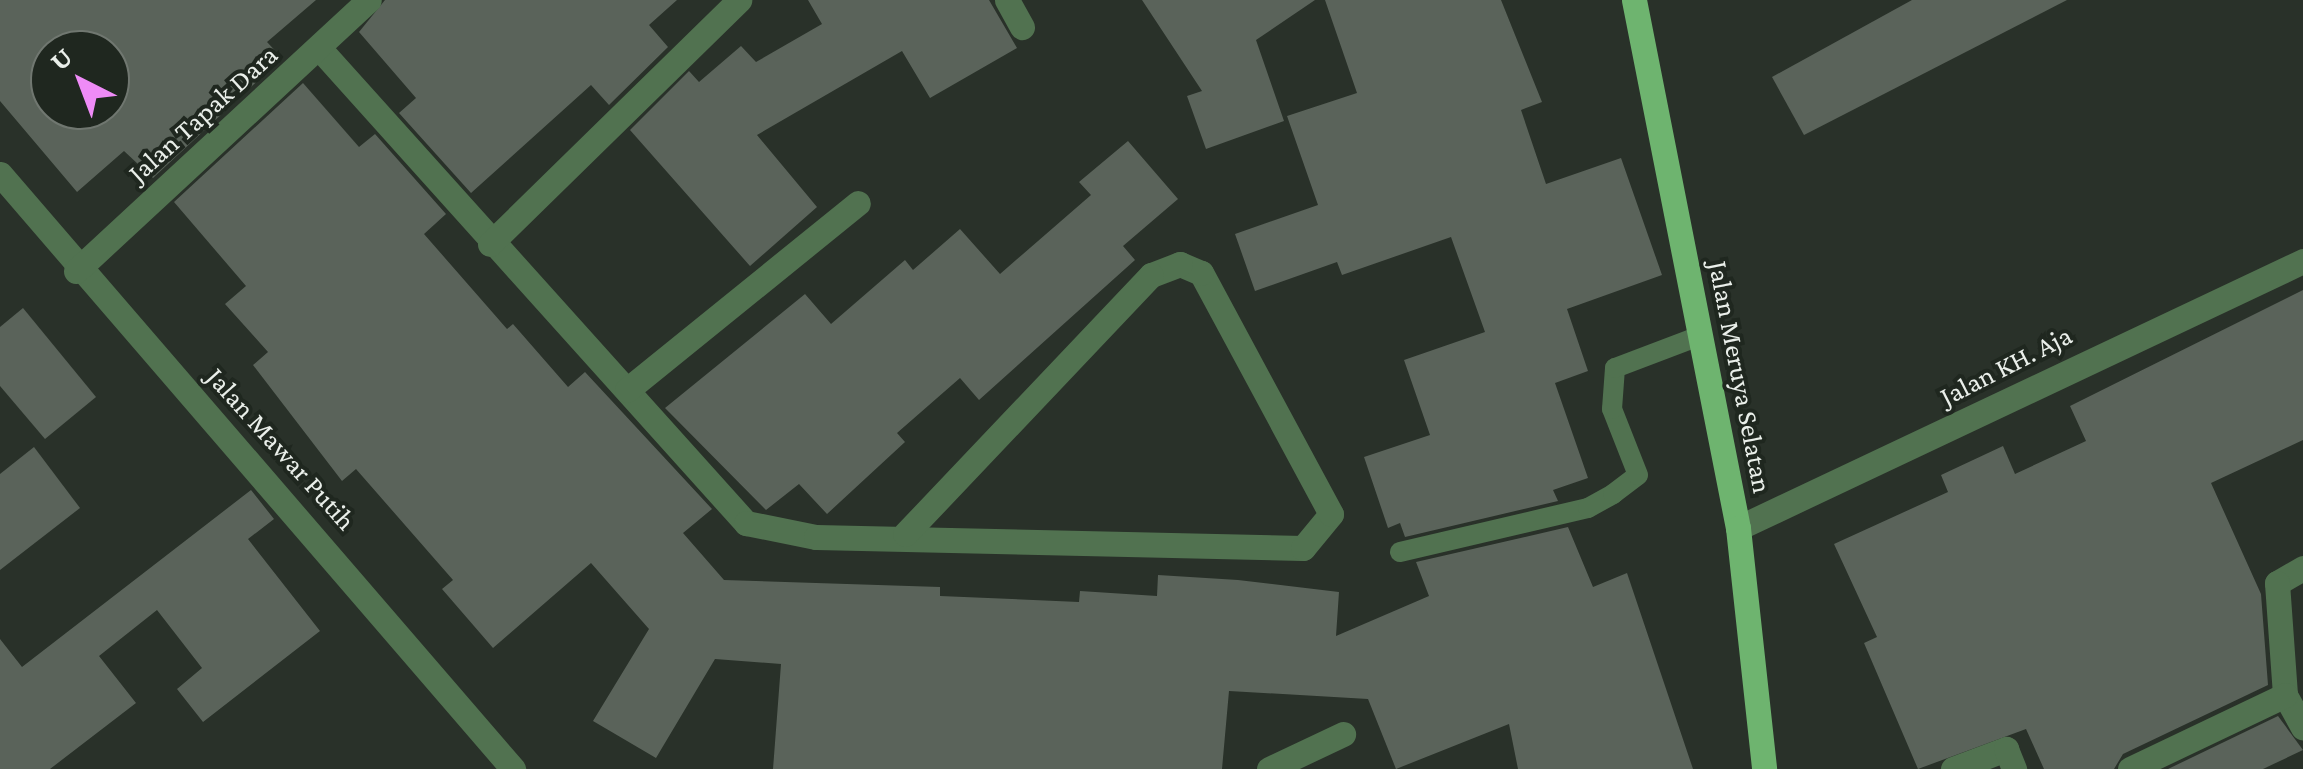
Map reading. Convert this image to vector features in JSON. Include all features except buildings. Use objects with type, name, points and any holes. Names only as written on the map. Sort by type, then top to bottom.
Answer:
[{"type":"main road","name":"Jalan Meruya Selatan","points":[[1634,0],[1738,528],[1764,769]]},
{"type":"street","name":"Jalan Tapak Dara","points":[[76,270],[369,0]]},
{"type":"street","points":[[490,244],[739,0]]},
{"type":"street","points":[[1007,0],[1022,27]]},
{"type":"street","points":[[319,48],[490,244],[746,523],[816,536],[905,534],[1303,548],[1331,514],[1202,273],[1180,264],[1151,275],[905,534]]},
{"type":"street","name":"Jalan Mawar Putih","points":[[0,174],[76,270],[336,554],[513,769]]},
{"type":"street","points":[[627,390],[858,203]]},
{"type":"street","name":"Jalan KH. Aja","points":[[1738,528],[2303,262]]},
{"type":"street","points":[[2303,568],[2277,584],[2284,695],[2303,727]]},
{"type":"street","points":[[2130,769],[2284,695]]},
{"type":"street","points":[[1268,769],[1343,734]]},
{"type":"street","points":[[1952,769],[2006,750],[2014,769]]},
{"type":"lane","points":[[1400,552],[1588,508],[1613,494],[1638,475],[1612,409],[1615,368],[1702,335]]}]
